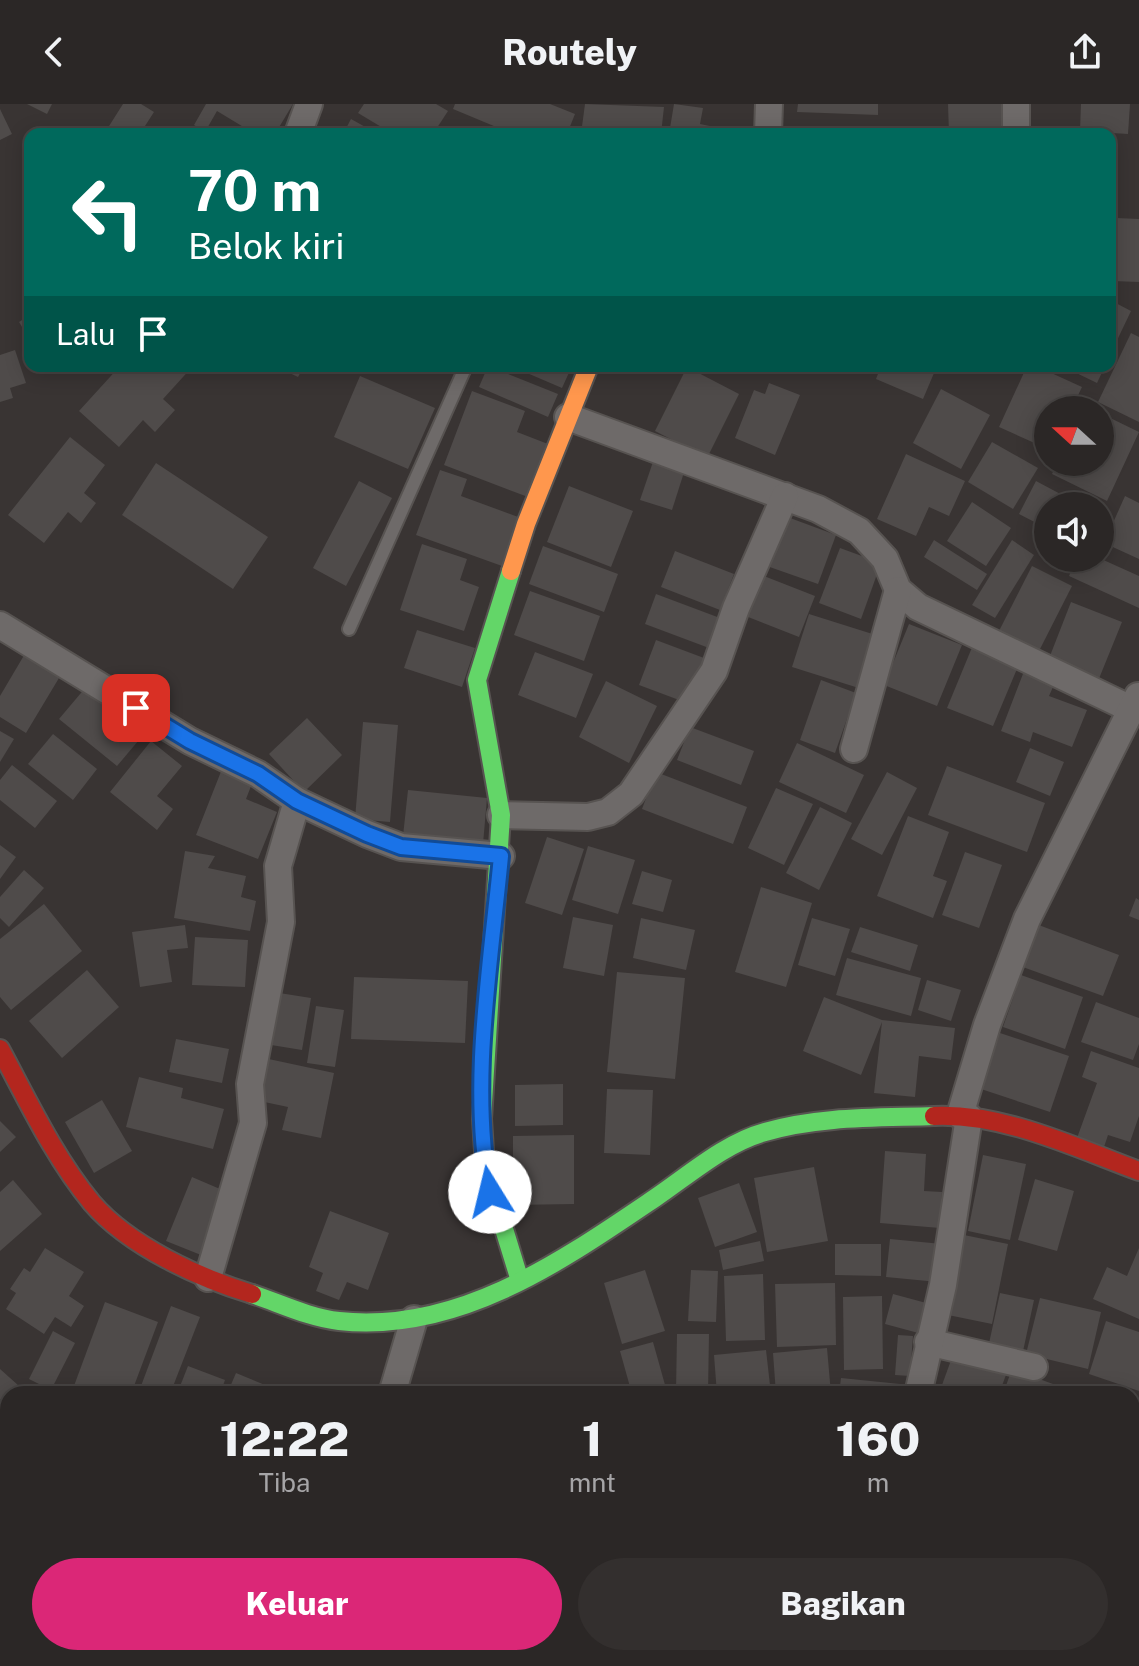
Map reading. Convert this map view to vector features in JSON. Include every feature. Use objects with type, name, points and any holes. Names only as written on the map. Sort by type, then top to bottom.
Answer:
[{"type":"street","points":[[300,128],[309,104]]},
{"type":"street","points":[[768,128],[769,104]]},
{"type":"street","points":[[1016,104],[1016,128]]},
{"type":"street","points":[[520,1281],[511,1242],[490,1192],[482,1119],[488,990],[501,856],[501,815],[477,680],[513,563],[587,372]]},
{"type":"street","points":[[568,417],[818,509],[859,531],[885,559],[898,590],[918,607],[1135,701],[1027,919],[987,1025],[964,1116],[943,1285],[920,1386]]},
{"type":"street","points":[[501,815],[588,817],[608,812],[631,794],[714,671],[736,608],[785,496]]},
{"type":"street","points":[[854,749],[898,590]]},
{"type":"street","points":[[0,625],[190,741],[258,774],[297,801],[401,847],[501,856]]},
{"type":"street","points":[[208,1278],[253,1123],[250,1084],[281,922],[278,866],[297,801]]},
{"type":"street","points":[[0,1049],[55,1151],[94,1205],[148,1248],[208,1278],[338,1321],[414,1319],[486,1299],[573,1253],[728,1149],[764,1132],[847,1119],[964,1116],[1040,1134],[1139,1171]]},
{"type":"street","points":[[394,1386],[414,1319]]},
{"type":"street","points":[[928,1342],[1034,1367]]},
{"type":"lane","points":[[349,629],[463,372]]},
{"type":"building","points":[[27,104],[52,104],[47,114]]},
{"type":"building","points":[[123,104],[141,104],[154,112],[145,126],[148,128],[108,128]]},
{"type":"building","points":[[206,104],[293,104],[279,128],[245,128],[217,111],[207,128],[194,125]]},
{"type":"building","points":[[364,104],[436,104],[448,111],[437,128],[383,128],[358,113]]},
{"type":"building","points":[[455,104],[550,104],[575,114],[569,128],[499,128],[453,109]]},
{"type":"building","points":[[585,104],[664,107],[662,128],[582,128]]},
{"type":"building","points":[[674,104],[703,108],[700,124],[720,128],[670,128]]},
{"type":"building","points":[[798,104],[878,104],[878,115],[797,112]]},
{"type":"building","points":[[948,104],[1004,104],[1005,128],[949,128]]},
{"type":"building","points":[[1081,104],[1130,104],[1128,134],[1116,133],[1116,128],[1080,128]]},
{"type":"building","points":[[0,109],[12,134],[0,140]]},
{"type":"building","points":[[351,119],[367,128],[346,128]]},
{"type":"building","points":[[1116,218],[1139,219],[1139,282],[1116,281]]},
{"type":"building","points":[[1116,303],[1131,311],[1116,342]]},
{"type":"building","points":[[1131,333],[1139,337],[1139,422],[1114,410],[1114,396],[1101,396],[1112,372],[1116,372],[1116,364]]},
{"type":"building","points":[[15,350],[26,383],[10,388],[13,398],[0,402],[0,355]]},
{"type":"building","points":[[115,372],[188,372],[163,399],[175,410],[155,432],[143,420],[119,447],[79,411]]},
{"type":"building","points":[[485,372],[503,372],[558,394],[548,417],[479,387]]},
{"type":"building","points":[[527,372],[569,372],[562,388]]},
{"type":"building","points":[[684,372],[697,372],[739,394],[707,458],[655,431]]},
{"type":"building","points":[[879,372],[934,372],[923,399],[876,379]]},
{"type":"building","points":[[1024,372],[1049,372],[1082,387],[1078,396],[1034,396],[1034,443],[999,427]]},
{"type":"building","points":[[1074,372],[1102,372],[1097,383]]},
{"type":"building","points":[[360,376],[435,408],[408,469],[334,437]]},
{"type":"building","points":[[769,383],[800,395],[775,455],[735,438],[754,390],[765,394]]},
{"type":"building","points":[[941,389],[990,415],[961,469],[913,443]]},
{"type":"building","points":[[472,391],[525,411],[517,432],[548,444],[528,497],[444,465]]},
{"type":"building","points":[[1114,420],[1139,432],[1111,492],[1089,492],[1056,476],[1114,476]]},
{"type":"building","points":[[70,437],[105,465],[84,493],[96,503],[81,523],[68,512],[44,543],[8,515]]},
{"type":"building","points":[[992,442],[1034,466],[1034,475],[1013,509],[968,482]]},
{"type":"building","points":[[906,454],[965,481],[949,516],[929,507],[916,536],[877,519]]},
{"type":"building","points":[[655,456],[686,466],[672,510],[640,500]]},
{"type":"building","points":[[156,463],[268,537],[233,589],[122,515]]},
{"type":"building","points":[[440,470],[467,479],[461,496],[521,518],[502,566],[416,535]]},
{"type":"building","points":[[359,481],[392,498],[346,586],[313,568]]},
{"type":"building","points":[[1036,481],[1057,492],[1034,492],[1034,522],[1019,514]]},
{"type":"building","points":[[569,486],[633,511],[611,567],[547,542]]},
{"type":"building","points":[[1125,496],[1139,503],[1139,559],[1114,548],[1114,521]]},
{"type":"building","points":[[972,502],[1011,528],[986,566],[947,541]]},
{"type":"building","points":[[782,515],[836,535],[818,584],[764,565]]},
{"type":"building","points":[[934,540],[987,574],[977,590],[924,557]]},
{"type":"building","points":[[1012,540],[1034,555],[995,618],[972,605]]},
{"type":"building","points":[[422,544],[467,559],[460,580],[479,587],[464,631],[400,610]]},
{"type":"building","points":[[543,546],[618,574],[604,612],[529,584]]},
{"type":"building","points":[[840,548],[881,563],[861,619],[819,603]]},
{"type":"building","points":[[675,551],[734,574],[720,610],[661,587]]},
{"type":"building","points":[[1114,565],[1139,576],[1139,608],[1069,576],[1071,572],[1114,572]]},
{"type":"building","points":[[1032,566],[1034,572],[1044,572],[1072,586],[1039,651],[999,631]]},
{"type":"building","points":[[754,572],[815,596],[799,637],[738,613]]},
{"type":"building","points":[[530,591],[600,616],[584,661],[514,635]]},
{"type":"building","points":[[656,594],[720,618],[709,648],[645,624]]},
{"type":"building","points":[[1071,602],[1122,622],[1098,681],[1048,661]]},
{"type":"building","points":[[809,614],[882,637],[865,690],[792,667]]},
{"type":"building","points":[[909,624],[962,645],[937,706],[884,685]]},
{"type":"building","points":[[417,630],[475,648],[462,687],[404,668]]},
{"type":"building","points":[[656,640],[704,658],[687,703],[639,685]]},
{"type":"building","points":[[973,645],[1019,664],[993,726],[947,708]]},
{"type":"building","points":[[26,652],[62,673],[26,733],[0,717],[0,696]]},
{"type":"building","points":[[535,652],[593,674],[576,718],[518,695]]},
{"type":"building","points":[[1026,666],[1057,678],[1049,696],[1087,710],[1072,747],[1033,732],[1030,742],[1001,731]]},
{"type":"building","points":[[821,680],[856,693],[835,753],[800,740]]},
{"type":"building","points":[[606,681],[657,706],[629,763],[579,737]]},
{"type":"building","points":[[86,687],[144,734],[117,766],[59,719]]},
{"type":"building","points":[[307,718],[342,755],[304,792],[269,754]]},
{"type":"building","points":[[363,722],[398,725],[390,822],[355,819]]},
{"type":"building","points":[[690,727],[754,751],[741,785],[677,760]]},
{"type":"building","points":[[0,731],[14,739],[0,762]]},
{"type":"building","points":[[53,734],[97,769],[73,800],[28,764]]},
{"type":"building","points":[[151,741],[182,766],[157,796],[173,809],[157,830],[110,792]]},
{"type":"building","points":[[797,743],[864,775],[846,813],[779,782]]},
{"type":"building","points":[[1030,748],[1064,762],[1050,796],[1016,782]]},
{"type":"building","points":[[12,765],[57,801],[35,828],[0,800],[0,780]]},
{"type":"building","points":[[947,766],[1045,803],[1027,852],[928,815]]},
{"type":"building","points":[[222,769],[253,781],[246,799],[277,812],[258,859],[196,835]]},
{"type":"building","points":[[656,772],[747,807],[733,844],[642,809]]},
{"type":"building","points":[[887,772],[917,788],[882,855],[851,839]]},
{"type":"building","points":[[776,788],[813,804],[784,865],[748,848]]},
{"type":"building","points":[[408,790],[487,798],[483,844],[403,836]]},
{"type":"building","points":[[820,807],[852,823],[819,890],[786,873]]},
{"type":"building","points":[[908,816],[949,832],[933,876],[947,881],[933,918],[877,896]]},
{"type":"building","points":[[547,837],[584,849],[562,915],[525,903]]},
{"type":"building","points":[[0,845],[16,857],[0,879]]},
{"type":"building","points":[[588,846],[635,860],[618,914],[572,900]]},
{"type":"building","points":[[185,851],[215,856],[208,868],[246,876],[241,897],[256,901],[250,931],[174,918]]},
{"type":"building","points":[[965,852],[1002,865],[979,928],[942,915]]},
{"type":"building","points":[[24,870],[44,888],[9,927],[0,918],[0,897]]},
{"type":"building","points":[[642,871],[672,880],[663,912],[632,904]]},
{"type":"building","points":[[761,887],[812,903],[786,987],[735,972]]},
{"type":"building","points":[[1136,898],[1139,900],[1139,920],[1129,916]]},
{"type":"building","points":[[44,904],[82,951],[11,1010],[0,997],[0,939]]},
{"type":"building","points":[[573,917],[613,925],[604,976],[563,968]]},
{"type":"building","points":[[641,918],[695,930],[686,970],[633,958]]},
{"type":"building","points":[[812,918],[850,929],[835,976],[798,965]]},
{"type":"building","points":[[1036,924],[1119,955],[1103,996],[1020,966]]},
{"type":"building","points":[[185,925],[188,948],[167,950],[172,982],[140,987],[132,932]]},
{"type":"building","points":[[860,927],[918,945],[910,971],[851,952]]},
{"type":"building","points":[[195,937],[248,940],[245,987],[192,985]]},
{"type":"building","points":[[847,958],[921,978],[911,1016],[836,995]]},
{"type":"building","points":[[87,970],[119,1007],[62,1058],[29,1021]]},
{"type":"building","points":[[617,972],[685,978],[675,1079],[607,1072]]},
{"type":"building","points":[[1021,975],[1083,997],[1065,1049],[1003,1027]]},
{"type":"building","points":[[354,977],[468,981],[465,1043],[351,1039]]},
{"type":"building","points":[[927,980],[961,990],[951,1021],[918,1010]]},
{"type":"building","points":[[273,992],[311,998],[302,1050],[265,1044]]},
{"type":"building","points":[[824,997],[882,1020],[955,1028],[951,1060],[919,1056],[915,1097],[874,1093],[882,1022],[861,1075],[803,1051]]},
{"type":"building","points":[[1096,1002],[1139,1018],[1139,1044],[1133,1060],[1081,1042]]},
{"type":"building","points":[[316,1006],[344,1010],[335,1067],[307,1063]]},
{"type":"building","points":[[1000,1033],[1069,1056],[1050,1112],[981,1089]]},
{"type":"building","points":[[176,1039],[229,1049],[222,1083],[169,1072]]},
{"type":"building","points":[[1091,1051],[1139,1068],[1139,1116],[1130,1142],[1108,1135],[1104,1147],[1077,1138],[1097,1083],[1082,1077]]},
{"type":"building","points":[[264,1058],[334,1073],[321,1138],[282,1130],[288,1107],[255,1100]]},
{"type":"building","points":[[139,1077],[183,1088],[181,1098],[224,1109],[213,1149],[126,1127]]},
{"type":"building","points":[[563,1084],[563,1125],[515,1126],[515,1085]]},
{"type":"building","points":[[607,1089],[653,1090],[650,1155],[604,1153]]},
{"type":"building","points":[[102,1100],[132,1151],[94,1173],[65,1122]]},
{"type":"building","points":[[0,1121],[16,1137],[0,1152]]},
{"type":"building","points":[[574,1135],[574,1204],[513,1205],[513,1136]]},
{"type":"building","points":[[885,1151],[926,1154],[924,1191],[942,1192],[940,1228],[880,1223]]},
{"type":"building","points":[[983,1155],[1026,1164],[1010,1240],[968,1231]]},
{"type":"building","points":[[814,1167],[828,1241],[767,1252],[754,1178]]},
{"type":"building","points":[[192,1177],[227,1192],[201,1255],[166,1241]]},
{"type":"building","points":[[1035,1179],[1074,1191],[1057,1251],[1018,1240]]},
{"type":"building","points":[[13,1180],[42,1214],[0,1251],[0,1192]]},
{"type":"building","points":[[739,1183],[757,1232],[715,1247],[698,1198]]},
{"type":"building","points":[[330,1211],[389,1233],[368,1290],[347,1282],[339,1300],[316,1291],[323,1273],[309,1267]]},
{"type":"building","points":[[964,1235],[1008,1244],[992,1324],[948,1315]]},
{"type":"building","points":[[890,1239],[942,1244],[938,1282],[886,1277]]},
{"type":"building","points":[[760,1241],[764,1261],[723,1270],[719,1250]]},
{"type":"building","points":[[835,1244],[881,1244],[881,1276],[835,1275]]},
{"type":"building","points":[[45,1248],[84,1272],[69,1296],[84,1306],[71,1327],[55,1317],[44,1334],[6,1309],[16,1293],[10,1289],[24,1268],[30,1272]]},
{"type":"building","points":[[1139,1248],[1139,1319],[1093,1299],[1107,1267],[1127,1276]]},
{"type":"building","points":[[645,1270],[665,1331],[622,1344],[604,1283]]},
{"type":"building","points":[[691,1270],[718,1271],[716,1322],[688,1321]]},
{"type":"building","points":[[763,1274],[765,1340],[726,1341],[724,1276]]},
{"type":"building","points":[[835,1283],[836,1345],[777,1347],[775,1284]]},
{"type":"building","points":[[1000,1293],[1034,1300],[1022,1356],[988,1348]]},
{"type":"building","points":[[893,1294],[930,1304],[922,1334],[885,1324]]},
{"type":"building","points":[[882,1296],[883,1369],[844,1370],[843,1297]]},
{"type":"building","points":[[1040,1298],[1101,1312],[1088,1369],[1026,1354]]},
{"type":"building","points":[[105,1302],[158,1322],[134,1386],[74,1386]]},
{"type":"building","points":[[171,1306],[200,1317],[173,1386],[141,1386]]},
{"type":"building","points":[[1106,1321],[1139,1332],[1139,1386],[1124,1386],[1089,1374]]},
{"type":"building","points":[[53,1331],[75,1343],[53,1386],[43,1386],[29,1379]]},
{"type":"building","points":[[677,1334],[709,1334],[708,1386],[676,1386]]},
{"type":"building","points":[[898,1335],[913,1336],[910,1376],[895,1375]]},
{"type":"building","points":[[653,1342],[665,1386],[630,1386],[620,1351]]},
{"type":"building","points":[[827,1348],[830,1386],[775,1386],[773,1353]]},
{"type":"building","points":[[766,1350],[770,1386],[716,1386],[714,1355]]},
{"type":"building","points":[[954,1352],[1007,1372],[1002,1386],[942,1385]]},
{"type":"building","points":[[188,1366],[225,1380],[223,1386],[180,1386]]},
{"type":"building","points":[[0,1369],[19,1386],[0,1386]]},
{"type":"building","points":[[1012,1369],[1053,1384],[1052,1386],[1006,1386]]},
{"type":"building","points":[[236,1373],[268,1386],[230,1386]]},
{"type":"building","points":[[841,1378],[910,1385],[910,1386],[840,1386]]},
{"type":"traffic: fast","points":[[511,571],[477,680],[501,815],[482,1119],[485,1167],[520,1281]]},
{"type":"traffic: fast","points":[[252,1294],[306,1314],[339,1321],[383,1322],[426,1316],[467,1304],[546,1268],[620,1222],[708,1160],[750,1137],[828,1120],[934,1116]]},
{"type":"traffic: slow","points":[[511,571],[526,524],[587,372]]},
{"type":"traffic: jam","points":[[0,1049],[66,1167],[107,1219],[166,1259],[252,1294]]},
{"type":"traffic: jam","points":[[934,1116],[986,1120],[1012,1126],[1139,1171]]},
{"type":"route","points":[[136,708],[190,741],[258,774],[297,801],[367,834],[401,847],[501,856],[488,990],[482,1119],[490,1192]]}]
